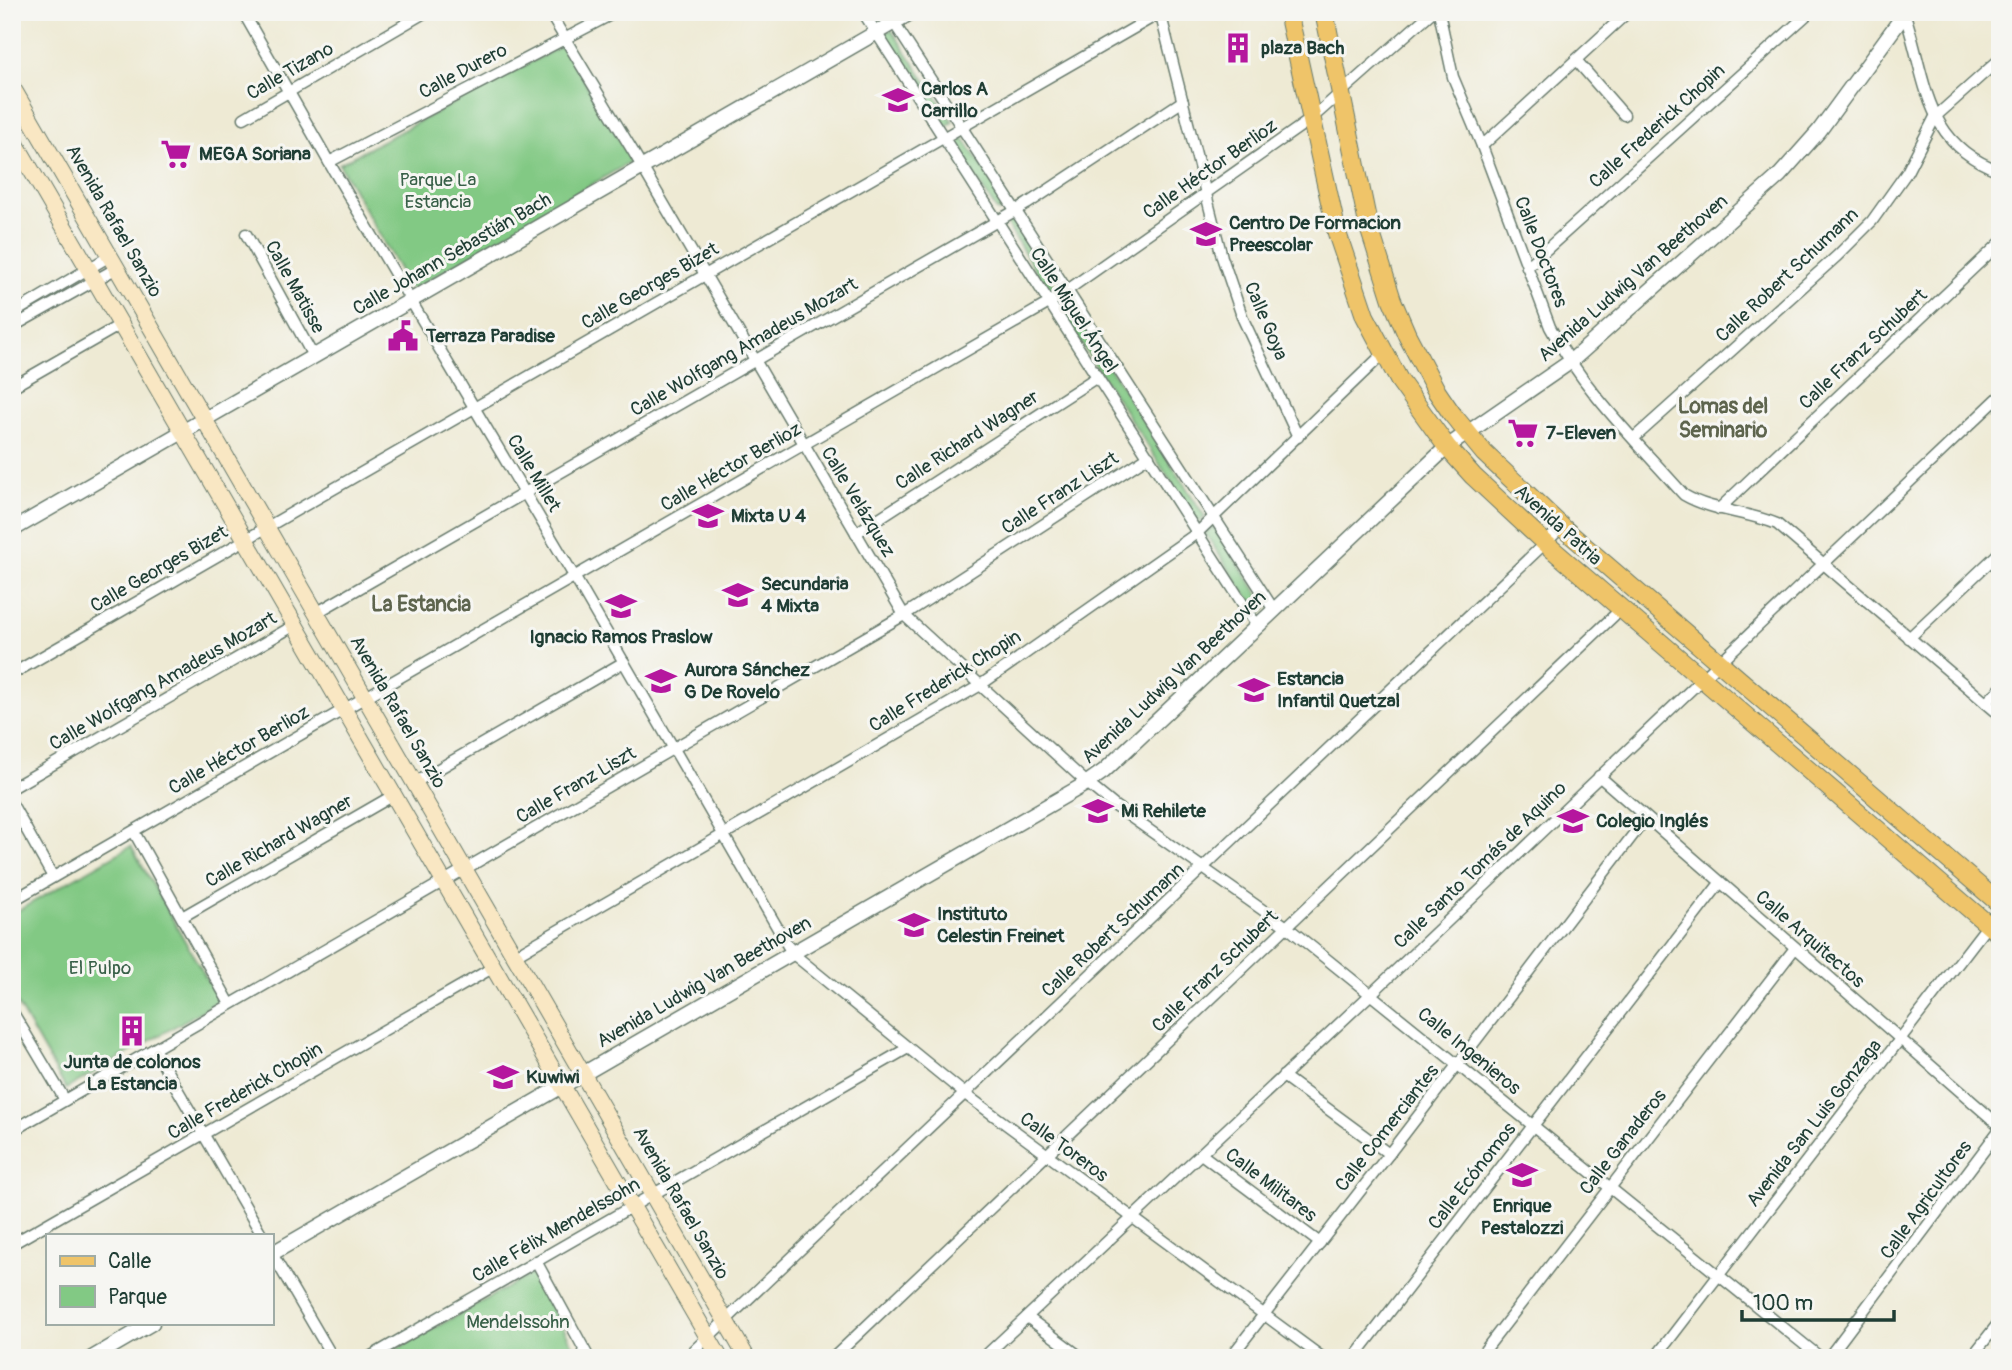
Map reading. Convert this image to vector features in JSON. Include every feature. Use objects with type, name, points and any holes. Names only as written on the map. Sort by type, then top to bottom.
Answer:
[{"type":"main road","name":"Avenida Patria","points":[[1288,12],[1337,233],[1365,316],[1399,380],[1447,447],[1473,477],[1545,543],[1994,930]]},
{"type":"main road","name":"Avenida Patria","points":[[1324,12],[1368,224],[1392,300],[1437,392],[1466,433],[1562,527],[2000,904]]},
{"type":"main road","name":"Avenida Rafael Sanzio","points":[[12,87],[747,1358]]},
{"type":"main road","points":[[12,137],[720,1358]]},
{"type":"street","name":"Calle Millet","points":[[243,12],[328,163],[574,576],[792,953]]},
{"type":"street","name":"Calle Tizano","points":[[244,118],[426,12]]},
{"type":"street","name":"Calle Velázquez","points":[[549,12],[706,274],[904,615],[1087,783]]},
{"type":"street","name":"Calle Durero","points":[[328,163],[616,12]]},
{"type":"street","name":"Calle Miguel Ángel","points":[[863,12],[1257,626]]},
{"type":"street","name":"Calle Johann Sebastián Bach","points":[[12,530],[876,32],[890,17],[912,12]]},
{"type":"street","name":"Calle Goya","points":[[1160,12],[1222,257],[1243,319],[1298,436]]},
{"type":"street","name":"Calle Georges Bizet","points":[[12,674],[1160,12]]},
{"type":"street","name":"Calle Héctor Berlioz","points":[[12,901],[1049,303],[1311,119],[1432,12]]},
{"type":"street","name":"Calle Doctores","points":[[1439,12],[1453,77],[1550,327],[1570,362],[1684,495],[1695,502],[1762,517],[1777,524],[2000,715]]},
{"type":"street","points":[[1482,146],[1628,12]]},
{"type":"street","name":"Calle Frederick Chopin","points":[[1527,267],[1810,12]]},
{"type":"street","points":[[1905,13],[1926,93],[1942,130],[1967,155],[2000,172]]},
{"type":"street","name":"Avenida Ludwig Van Beethoven","points":[[273,1252],[1104,771],[1447,447],[1570,362],[1792,162],[1819,131],[1905,13]]},
{"type":"street","name":"Calle Miguel Ángel","points":[[890,17],[1274,610]]},
{"type":"street","name":"Calle Robert Schumann","points":[[1634,438],[1838,256],[1872,221],[1907,172],[1935,117],[2000,59]]},
{"type":"street","points":[[1576,60],[1624,115]]},
{"type":"street","name":"Calle Wolfgang Amadeus Mozart","points":[[316,613],[1014,211],[1183,101]]},
{"type":"street","name":"Calle Matisse","points":[[246,234],[313,356]]},
{"type":"street","name":"Calle Franz Schubert","points":[[1719,509],[2000,243]]},
{"type":"street","points":[[12,327],[33,308],[113,262]]},
{"type":"street","points":[[12,314],[33,308]]},
{"type":"street","points":[[12,387],[120,325]]},
{"type":"street","name":"Calle Frederick Chopin","points":[[514,956],[979,686],[1197,533],[1384,353]]},
{"type":"street","name":"Calle Richard Wagner","points":[[856,533],[1097,377]]},
{"type":"street","name":"Calle Santo Tomás de Aquino","points":[[983,1358],[1371,994],[2000,396]]},
{"type":"street","name":"Calle Franz Liszt","points":[[12,1130],[904,615],[1149,456]]},
{"type":"street","name":"Calle Robert Schumann","points":[[686,1358],[1562,527]]},
{"type":"street","points":[[1909,638],[2000,552]]},
{"type":"street","name":"Calle Franz Schubert","points":[[833,1358],[1621,609]]},
{"type":"street","name":"Calle Wolfgang Amadeus Mozart","points":[[12,788],[295,625]]},
{"type":"street","points":[[414,783],[624,662]]},
{"type":"street","points":[[1986,702],[2000,689]]},
{"type":"street","name":"Calle Arquitectos","points":[[1599,776],[2000,1128]]},
{"type":"street","name":"Calle Ingenieros","points":[[1087,783],[1115,806],[1287,927],[1821,1358]]},
{"type":"street","name":"Calle Richard Wagner","points":[[181,917],[394,795]]},
{"type":"street","points":[[12,804],[53,877]]},
{"type":"street","name":"Calle Comerciantes","points":[[1230,1358],[1646,818]]},
{"type":"street","points":[[134,832],[230,1004]]},
{"type":"street","name":"Calle Ecónomos","points":[[1354,1358],[1720,883]]},
{"type":"street","name":"Avenida San Luis Gonzaga","points":[[1655,1358],[1899,1040],[1994,930],[2000,909]]},
{"type":"street","name":"Calle Ganaderos","points":[[1479,1358],[1795,948]]},
{"type":"street","name":"Calle Toreros","points":[[792,953],[965,1094],[1046,1156],[1323,1358]]},
{"type":"street","name":"Calle Frederick Chopin","points":[[12,1244],[494,967]]},
{"type":"street","points":[[13,1013],[65,1100]]},
{"type":"street","name":"Calle Félix Mendelssohn","points":[[368,1358],[908,1048]]},
{"type":"street","points":[[154,1049],[261,1234]]},
{"type":"street","points":[[1283,1076],[1389,1154]]},
{"type":"street","name":"Calle Agricultores","points":[[1828,1358],[2000,1128]]},
{"type":"street","name":"Calle Militares","points":[[1201,1154],[1320,1243]]},
{"type":"street","points":[[273,1255],[333,1358]]},
{"type":"street","points":[[536,1261],[589,1358]]},
{"type":"street","points":[[1027,1317],[1082,1358]]},
{"type":"street","points":[[1971,1358],[2000,1321]]},
{"type":"street","points":[[92,1358],[150,1324]]},
{"type":"green space","points":[[891,29],[953,122],[944,128],[883,35]]},
{"type":"green space","name":"Parque La Estancia","points":[[563,45],[632,161],[411,290],[339,164]]},
{"type":"green space","points":[[959,132],[1008,205],[998,212],[949,138]]},
{"type":"green space","points":[[1013,219],[1057,290],[1050,294],[1006,223]]},
{"type":"green space","points":[[1066,299],[1205,517],[1198,523],[1057,307]]},
{"type":"green space","points":[[1214,527],[1267,607],[1259,615],[1205,533]]},
{"type":"green space","name":"El Pulpo","points":[[131,846],[219,1001],[66,1089],[12,995],[12,914]]},
{"type":"green space","name":"Mendelssohn","points":[[533,1273],[580,1358],[381,1358]]},
{"type":"place","name":"plaza Bach","points":[[1238,48]]},
{"type":"place","name":"Carlos A Carrillo","points":[[898,100]]},
{"type":"place","name":"MEGA Soriana","points":[[176,154]]},
{"type":"place","name":"Centro De Formacion Preescolar","points":[[1206,234]]},
{"type":"place","name":"Terraza Paradise","points":[[403,336]]},
{"type":"place","name":"7-Eleven","points":[[1523,433]]},
{"type":"place","name":"Mixta U 4","points":[[708,516]]},
{"type":"place","name":"Secundaria 4 Mixta","points":[[738,595]]},
{"type":"place","name":"Ignacio Ramos Praslow","points":[[621,606]]},
{"type":"place","name":"Aurora Sánchez G De Rovelo","points":[[661,681]]},
{"type":"place","name":"Estancia Infantil Quetzal","points":[[1254,690]]},
{"type":"place","name":"Mi Rehilete","points":[[1098,811]]},
{"type":"place","name":"Colegio Inglés","points":[[1573,821]]},
{"type":"place","name":"Instituto Celestin Freinet","points":[[914,925]]},
{"type":"place","name":"Junta de colonos La Estancia","points":[[132,1031]]},
{"type":"place","name":"Kuwiwi","points":[[503,1077]]},
{"type":"place","name":"Enrique Pestalozzi","points":[[1522,1175]]},
{"type":"district","name":"Lomas del Seminario","points":[[1723,418]]},
{"type":"district","name":"La Estancia","points":[[421,604]]}]
